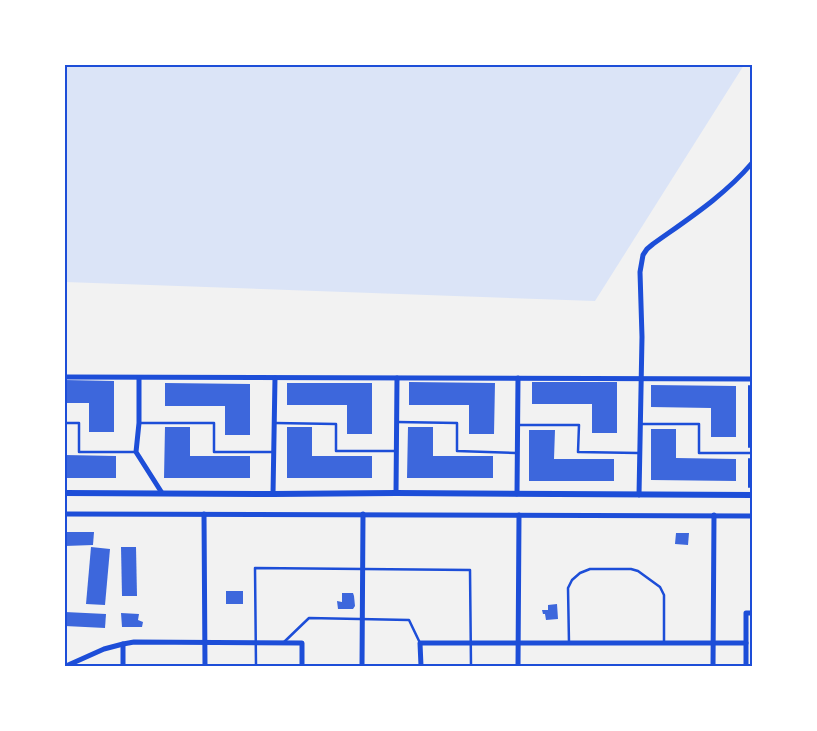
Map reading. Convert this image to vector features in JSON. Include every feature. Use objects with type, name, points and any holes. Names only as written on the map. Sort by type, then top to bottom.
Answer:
[{"type":"street","points":[[639,494],[642,337],[640,282],[641,264],[644,255],[652,244],[717,198],[752,163]]},
{"type":"street","points":[[65,377],[750,379]]},
{"type":"street","points":[[139,378],[139,423],[136,452],[162,493]]},
{"type":"street","points":[[272,494],[275,378]]},
{"type":"street","points":[[396,493],[397,378]]},
{"type":"street","points":[[517,494],[518,378]]},
{"type":"street","points":[[65,493],[751,495]]},
{"type":"street","points":[[65,514],[752,516]]},
{"type":"street","points":[[204,514],[205,666]]},
{"type":"street","points":[[362,666],[363,514]]},
{"type":"street","points":[[518,666],[519,515]]},
{"type":"street","points":[[713,666],[714,515]]},
{"type":"street","points":[[746,666],[746,613],[752,613]]},
{"type":"street","points":[[66,666],[104,649],[123,644],[205,642],[302,643],[302,666]]},
{"type":"street","points":[[421,666],[420,643],[746,643]]},
{"type":"street","points":[[123,644],[123,666]]},
{"type":"lane","points":[[396,422],[458,423],[457,452],[518,453]]},
{"type":"lane","points":[[65,423],[79,423],[79,452],[136,452]]},
{"type":"lane","points":[[139,423],[214,423],[214,452],[273,452]]},
{"type":"lane","points":[[274,423],[336,424],[336,451],[396,451]]},
{"type":"lane","points":[[640,424],[699,424],[699,453],[751,453]]},
{"type":"lane","points":[[518,425],[579,425],[578,452],[640,453]]},
{"type":"lane","points":[[256,666],[255,568],[470,570],[471,666]]},
{"type":"lane","points":[[570,643],[568,588],[572,580],[580,573],[590,569],[630,569],[638,572],[660,587],[664,594],[664,643]]},
{"type":"lane","points":[[283,643],[309,618],[409,620],[420,643]]},
{"type":"path","points":[[750,379],[751,495]]},
{"type":"shaded area","points":[[65,65],[744,65],[595,301],[65,282]]},
{"type":"building","points":[[65,380],[114,381],[114,432],[89,432],[89,403],[65,403]]},
{"type":"building","points":[[409,382],[495,383],[494,434],[469,434],[469,405],[409,405]]},
{"type":"building","points":[[532,382],[617,382],[617,433],[592,433],[592,404],[532,404]]},
{"type":"building","points":[[165,383],[250,384],[250,435],[225,435],[225,406],[165,406]]},
{"type":"building","points":[[287,383],[372,383],[372,434],[347,434],[347,405],[287,405]]},
{"type":"building","points":[[651,385],[736,386],[736,437],[711,437],[711,408],[651,407]]},
{"type":"building","points":[[165,427],[190,427],[190,456],[250,456],[250,478],[164,478]]},
{"type":"building","points":[[287,427],[312,427],[312,456],[372,456],[372,478],[287,478]]},
{"type":"building","points":[[408,427],[433,427],[433,456],[493,456],[493,478],[407,478]]},
{"type":"building","points":[[651,429],[676,429],[676,458],[736,459],[736,481],[651,480]]},
{"type":"building","points":[[529,430],[555,430],[554,459],[614,459],[614,481],[529,481]]},
{"type":"building","points":[[65,455],[116,456],[116,478],[65,478]]},
{"type":"building","points":[[65,532],[94,532],[93,545],[65,546]]},
{"type":"building","points":[[676,533],[689,533],[688,545],[675,544]]},
{"type":"building","points":[[91,547],[110,549],[105,605],[86,604]]},
{"type":"building","points":[[121,547],[136,547],[137,596],[122,596]]},
{"type":"building","points":[[226,591],[243,591],[243,604],[226,604]]},
{"type":"building","points":[[342,593],[353,593],[355,606],[353,609],[338,609],[337,601],[342,602]]},
{"type":"building","points":[[557,604],[558,619],[546,620],[542,610],[548,610],[548,605]]},
{"type":"building","points":[[65,612],[106,614],[105,628],[65,626]]},
{"type":"building","points":[[121,613],[139,614],[138,620],[143,622],[142,627],[122,627]]}]
